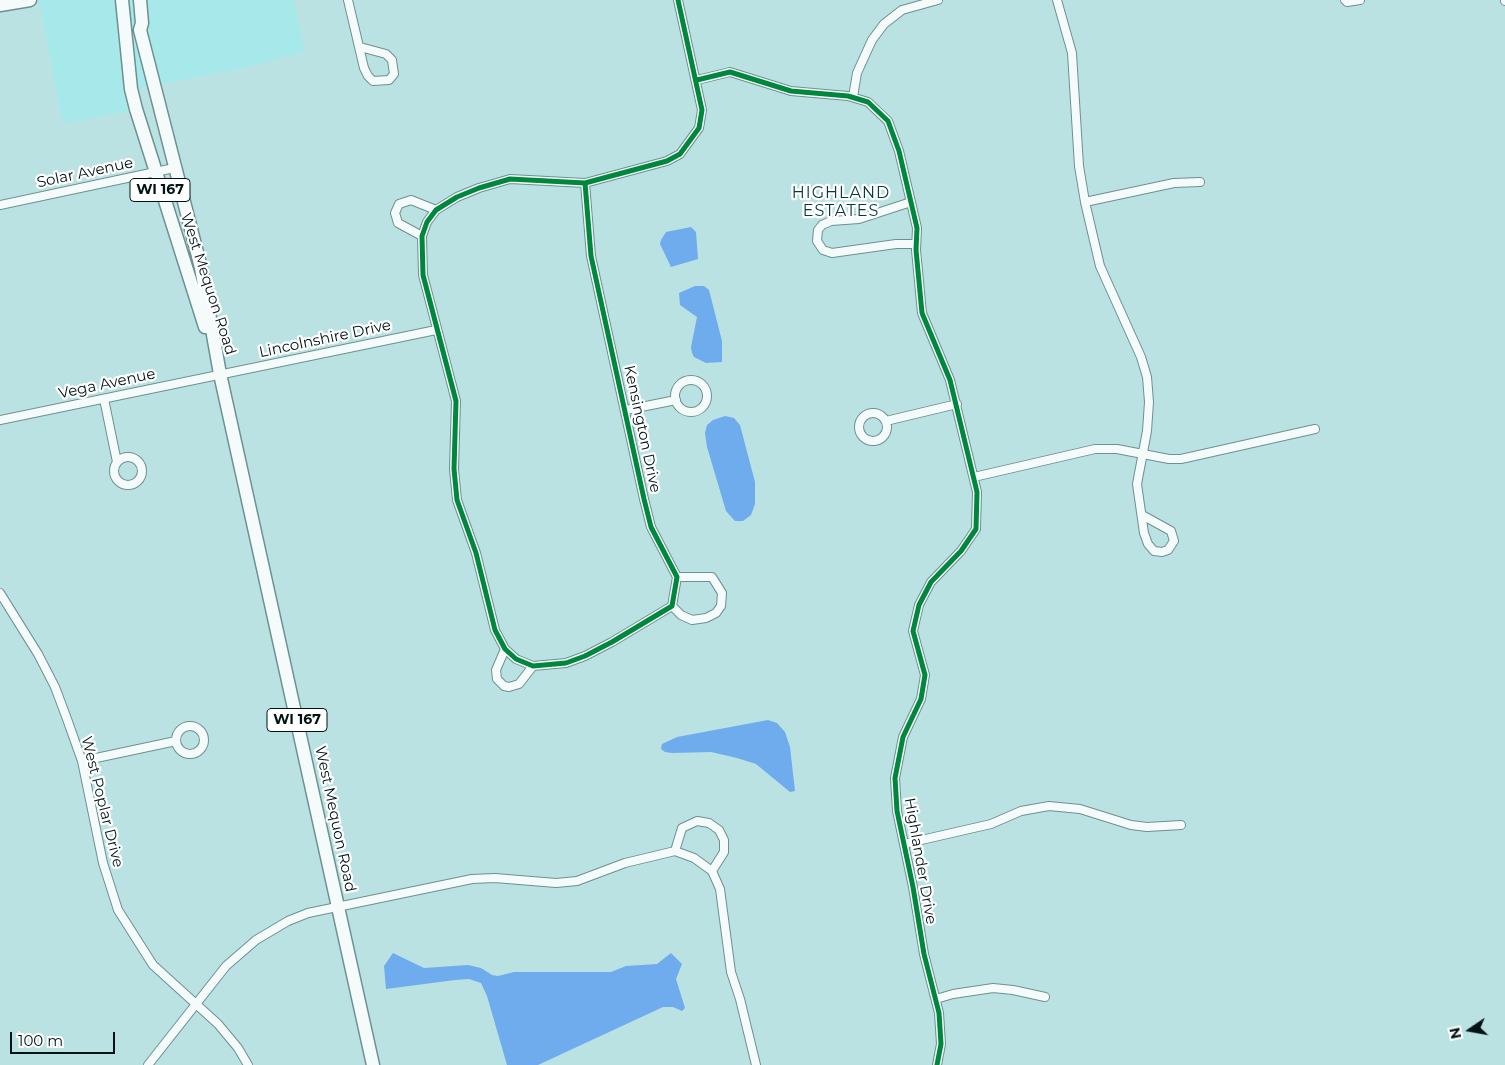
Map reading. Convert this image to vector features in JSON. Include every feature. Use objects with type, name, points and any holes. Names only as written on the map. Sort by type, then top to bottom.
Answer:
[{"type":"main road","points":[[0,6],[30,0]]},
{"type":"main road","points":[[116,0],[123,14]]},
{"type":"main road","name":"West Mequon Road","points":[[122,0],[131,89],[155,173],[220,374]]},
{"type":"main road","points":[[126,33],[140,30],[133,0]]},
{"type":"main road","name":"West Mequon Road","points":[[140,0],[142,23],[140,30],[201,268],[220,374],[373,1065]]},
{"type":"main road","points":[[141,14],[146,0]]},
{"type":"street","points":[[348,0],[360,47],[368,76],[373,81],[389,80],[394,74],[392,60],[386,54],[360,47]]},
{"type":"street","points":[[672,606],[682,615],[692,620],[706,618],[716,613],[721,606],[722,593],[712,577],[677,577],[672,606],[612,642],[566,663],[533,666],[516,659],[505,649],[495,630],[476,553],[457,500],[454,469],[456,401],[452,379],[436,330],[423,275],[422,236],[436,210],[457,197],[510,179],[584,183],[666,161],[680,154],[699,128],[702,110],[697,80],[678,0]]},
{"type":"street","points":[[853,97],[858,73],[872,40],[884,24],[902,10],[938,0]]},
{"type":"street","points":[[1057,0],[1072,53],[1079,166],[1085,202],[1100,266],[1141,357],[1146,377],[1149,402],[1147,431],[1136,484],[1144,533],[1151,548],[1158,552],[1168,550],[1174,540],[1171,531],[1142,515]]},
{"type":"street","points":[[1344,0],[1347,2],[1360,0]]},
{"type":"street","name":"Highlander Drive","points":[[697,80],[730,72],[790,91],[853,97],[868,102],[888,121],[899,151],[912,202],[917,228],[916,244],[922,313],[950,380],[977,492],[976,529],[961,551],[931,582],[919,605],[913,631],[925,675],[921,699],[903,737],[895,778],[896,811],[904,844],[924,954],[936,999],[942,1044],[937,1065]]},
{"type":"street","name":"Solar Avenue","points":[[0,205],[174,168]]},
{"type":"street","points":[[1085,202],[1174,182],[1200,182]]},
{"type":"street","name":"Kensington Drive","points":[[584,183],[591,256],[650,527],[677,577]]},
{"type":"street","points":[[422,236],[398,223],[395,213],[399,204],[411,200],[436,210]]},
{"type":"street","points":[[912,202],[859,219],[831,221],[822,225],[818,230],[817,241],[823,250],[832,253],[896,244],[916,244]]},
{"type":"street","name":"Lincolnshire Drive","points":[[220,374],[436,330]]},
{"type":"street","name":"Vega Avenue","points":[[0,420],[220,374]]},
{"type":"street","points":[[688,381],[702,385],[706,394],[704,405],[691,412],[681,409],[676,400],[679,386],[688,381]]},
{"type":"street","points":[[104,399],[117,462]]},
{"type":"street","points":[[626,410],[676,400]]},
{"type":"street","points":[[886,422],[957,404]]},
{"type":"street","points":[[974,477],[1095,450],[1117,449],[1169,459],[1181,459],[1315,429]]},
{"type":"street","name":"West Poplar Drive","points":[[0,593],[17,617],[55,687],[82,761],[103,863],[118,910],[154,965],[238,1048],[248,1065]]},
{"type":"street","points":[[505,649],[496,670],[497,679],[504,686],[509,688],[519,684],[533,666]]},
{"type":"street","points":[[82,761],[176,741]]},
{"type":"street","points":[[904,844],[991,824],[1022,811],[1049,806],[1080,809],[1131,825],[1147,827],[1182,825]]},
{"type":"street","points":[[675,851],[682,828],[697,821],[709,823],[719,830],[724,840],[724,852],[712,870]]},
{"type":"street","points":[[148,1065],[226,966],[256,940],[308,913],[472,879],[495,878],[556,883],[577,881],[625,862],[675,851],[694,858],[712,870],[720,889],[731,972],[740,999],[756,1065]]},
{"type":"street","points":[[936,999],[953,994],[993,988],[1014,990],[1045,997]]},
{"type":"shaded area","points":[[39,0],[294,0],[305,51],[257,65],[128,91],[132,110],[63,124]]},
{"type":"water","points":[[691,227],[696,232],[698,259],[671,267],[660,244],[661,240],[666,232]]},
{"type":"water","points":[[695,286],[704,286],[709,290],[722,341],[722,362],[706,363],[694,357],[692,353],[691,347],[697,317],[680,305],[679,293]]},
{"type":"water","points":[[725,416],[734,418],[740,425],[755,482],[755,504],[751,515],[743,521],[735,521],[726,511],[707,447],[705,433],[707,425],[713,420]]},
{"type":"water","points":[[768,720],[777,723],[785,732],[790,747],[795,791],[790,792],[756,764],[737,758],[711,752],[672,753],[661,749],[662,744],[677,737]]},
{"type":"water","points":[[393,953],[424,968],[468,965],[481,968],[492,975],[498,976],[514,972],[611,972],[626,966],[657,964],[671,953],[682,964],[676,979],[685,1008],[682,1011],[673,1007],[663,1007],[538,1065],[507,1065],[487,996],[481,983],[469,979],[386,989],[384,966]]},
{"type":"cycle path","points":[[585,183],[591,256],[644,499],[651,527],[677,577],[672,606],[585,656],[566,663],[533,666],[516,659],[505,649],[495,630],[476,553],[457,500],[454,469],[456,401],[423,275],[422,236],[427,222],[436,210],[457,197],[479,188],[510,179],[585,183],[667,161],[680,154],[699,128],[702,110],[678,0]]},
{"type":"cycle path","points":[[697,80],[730,72],[791,91],[848,96],[868,102],[888,121],[899,151],[917,228],[916,250],[922,313],[950,380],[977,492],[976,529],[961,551],[931,582],[919,605],[913,631],[925,675],[921,699],[903,737],[895,778],[897,811],[913,887],[924,954],[939,1013],[941,1044],[937,1065]]},
{"type":"district","name":"HIGHLAND ESTATES","points":[[841,202]]}]
